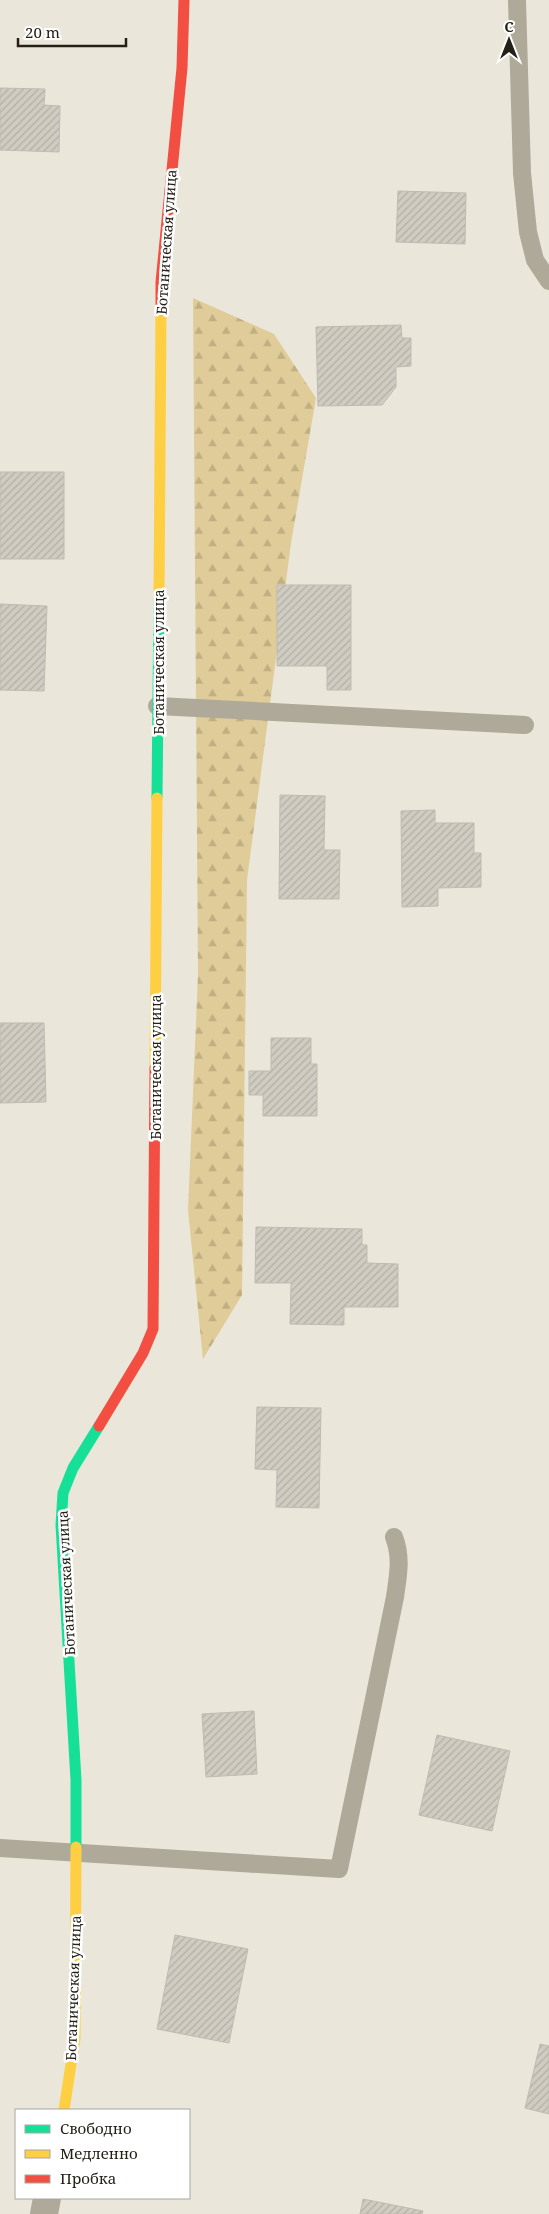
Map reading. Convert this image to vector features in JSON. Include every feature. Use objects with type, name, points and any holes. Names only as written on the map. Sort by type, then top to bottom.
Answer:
[{"type":"street","name":"Ботаническая улица","points":[[64,2109],[74,2038],[76,1780],[61,1525],[63,1493],[73,1468],[128,1380],[143,1353],[153,1329],[161,282],[182,68],[184,0]]},
{"type":"street","points":[[44,2214],[47,2199]]},
{"type":"lane","points":[[517,0],[522,172],[528,232],[535,260],[549,281]]},
{"type":"lane","points":[[158,706],[524,725]]},
{"type":"lane","points":[[0,1848],[339,1869],[400,1564],[399,1550],[394,1537]]},
{"type":"green space","points":[[193,298],[274,334],[316,398],[291,543],[247,880],[242,1295],[203,1359],[188,1210],[198,975]]},
{"type":"building","points":[[0,88],[45,89],[44,105],[60,106],[59,152],[0,150]]},
{"type":"building","points":[[398,191],[466,193],[465,244],[396,242]]},
{"type":"building","points":[[401,325],[402,338],[411,338],[411,366],[396,367],[396,387],[382,405],[318,406],[316,327]]},
{"type":"building","points":[[0,472],[64,472],[64,559],[0,559]]},
{"type":"building","points":[[277,585],[351,585],[351,690],[327,690],[327,666],[277,666]]},
{"type":"building","points":[[0,604],[47,606],[44,691],[0,690]]},
{"type":"building","points":[[280,795],[325,796],[324,850],[340,850],[339,899],[279,899]]},
{"type":"building","points":[[435,810],[435,823],[474,823],[474,853],[481,853],[481,887],[438,888],[438,906],[402,907],[401,811]]},
{"type":"building","points":[[0,1023],[44,1023],[46,1102],[0,1103]]},
{"type":"building","points":[[271,1038],[311,1038],[311,1064],[317,1064],[317,1116],[263,1116],[263,1095],[249,1095],[249,1071],[271,1071]]},
{"type":"building","points":[[256,1227],[362,1229],[362,1245],[367,1245],[367,1263],[398,1264],[398,1307],[344,1307],[344,1325],[290,1324],[291,1283],[255,1283]]},
{"type":"building","points":[[257,1407],[321,1408],[319,1508],[276,1507],[277,1470],[255,1469]]},
{"type":"building","points":[[254,1711],[257,1774],[206,1777],[202,1714]]},
{"type":"building","points":[[437,1735],[510,1751],[492,1831],[419,1815]]},
{"type":"building","points":[[175,1935],[248,1949],[229,2043],[157,2029]]},
{"type":"building","points":[[540,2044],[549,2046],[549,2114],[525,2108]]},
{"type":"building","points":[[363,2199],[423,2211],[422,2214],[360,2214]]},
{"type":"traffic: fast","points":[[157,798],[159,599]]},
{"type":"traffic: fast","points":[[76,1847],[76,1780],[61,1525],[63,1493],[73,1468],[99,1426]]},
{"type":"traffic: slow","points":[[159,599],[161,310]]},
{"type":"traffic: slow","points":[[155,1068],[157,798]]},
{"type":"traffic: slow","points":[[64,2109],[75,2038],[76,1847]]},
{"type":"traffic: jam","points":[[161,310],[161,282],[182,68],[184,0]]},
{"type":"traffic: jam","points":[[99,1426],[143,1353],[153,1329],[155,1068]]}]
